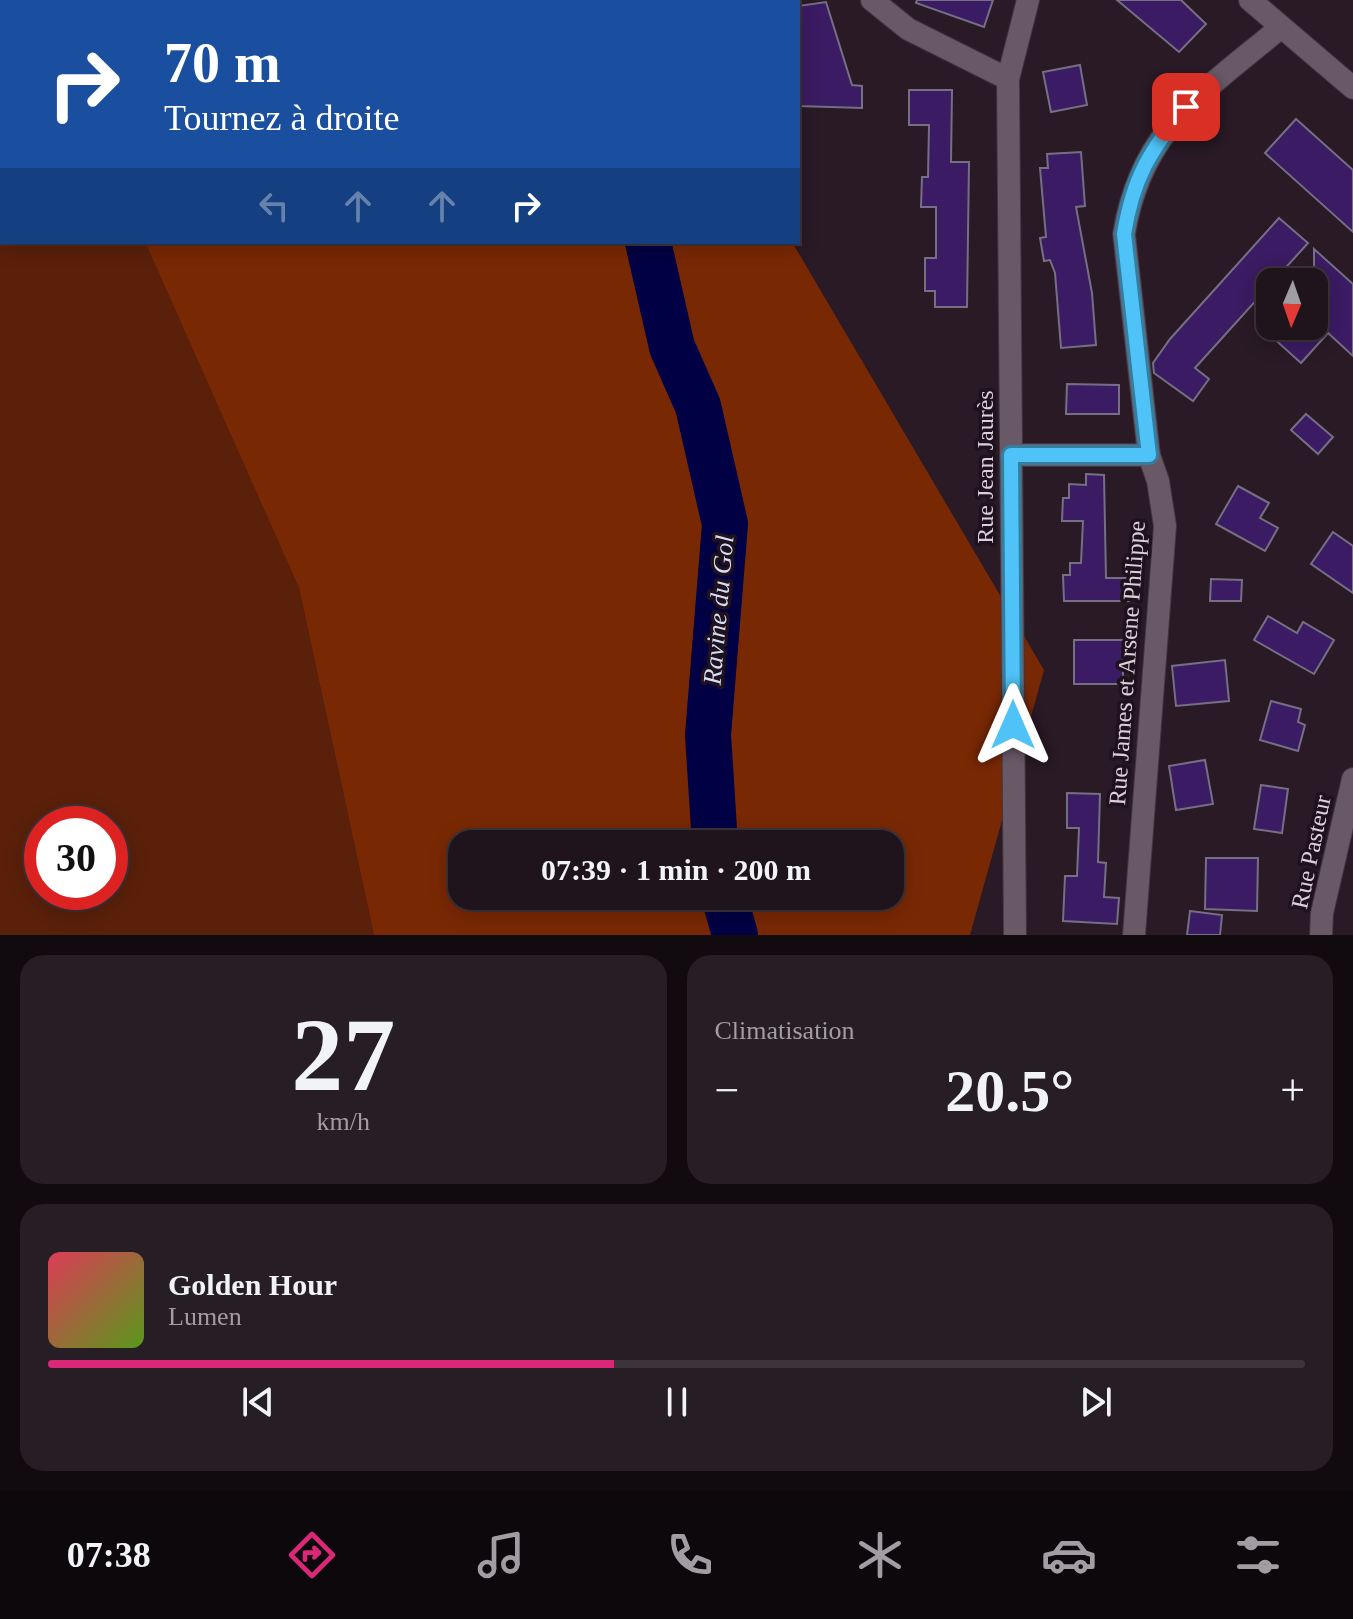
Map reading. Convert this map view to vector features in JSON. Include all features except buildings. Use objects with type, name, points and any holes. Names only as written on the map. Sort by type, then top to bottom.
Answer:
[{"type":"street","points":[[872,0],[908,29],[1008,79]]},
{"type":"street","name":"Rue Jean Jaurès","points":[[1015,935],[1008,79],[1028,0]]},
{"type":"street","points":[[1250,0],[1353,88]]},
{"type":"street","name":"Rue James et Arsene Philippe","points":[[1134,935],[1165,526],[1158,481],[1149,455],[1124,234],[1129,199],[1141,168],[1186,107],[1281,27]]},
{"type":"street","points":[[1011,455],[1149,455]]},
{"type":"street","name":"Rue Pasteur","points":[[1321,935],[1322,913],[1346,834],[1353,779]]},
{"type":"shaded area","points":[[0,244],[146,244],[299,588],[374,935],[0,935]]},
{"type":"shaded area","points":[[146,244],[793,244],[1044,670],[970,935],[374,935],[299,588]]},
{"type":"waterway","name":"Ravine du Gol","points":[[648,244],[672,347],[698,406],[725,524],[708,735],[714,830]]},
{"type":"waterway","name":"Ravine du Gol","points":[[728,910],[735,935]]},
{"type":"route","points":[[1013,725],[1011,455],[1149,455],[1124,234],[1129,199],[1141,168],[1186,107]]}]
